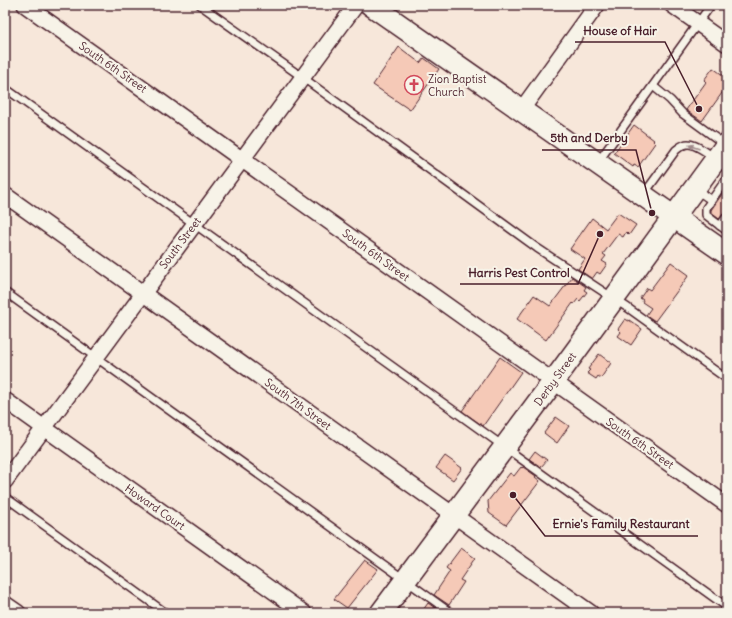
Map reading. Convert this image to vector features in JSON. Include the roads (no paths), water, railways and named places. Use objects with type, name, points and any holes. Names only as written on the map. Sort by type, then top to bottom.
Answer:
[{"type":"main road","points":[[371,5],[675,216],[713,230],[727,254]]},
{"type":"main road","name":"Derby Street","points":[[381,613],[695,188],[724,152]]},
{"type":"street","name":"South 6th Street","points":[[25,5],[727,505]]},
{"type":"street","name":"South Street","points":[[5,480],[356,5]]},
{"type":"street","points":[[522,110],[597,5]]},
{"type":"street","points":[[672,5],[727,44]]},
{"type":"street","name":"South 7th Street","points":[[5,195],[591,613]]},
{"type":"street","name":"Howard Court","points":[[5,400],[304,613]]},
{"type":"street","points":[[5,604],[18,613]]},
{"type":"lane","points":[[200,5],[302,77],[537,248],[614,299],[727,379]]},
{"type":"lane","points":[[598,162],[711,5]]},
{"type":"lane","points":[[653,86],[670,100],[724,152]]},
{"type":"lane","points":[[5,88],[727,607]]},
{"type":"lane","points":[[644,194],[681,146],[687,144],[724,152]]},
{"type":"lane","points":[[713,230],[706,215],[706,208],[727,178]]},
{"type":"lane","points":[[695,188],[711,200]]},
{"type":"lane","points":[[713,230],[727,216]]},
{"type":"lane","points":[[713,230],[727,231]]},
{"type":"lane","points":[[5,292],[451,613]]},
{"type":"lane","points":[[5,497],[166,613]]},
{"type":"place","name":"Zion Baptist Church","points":[[414,85]]},
{"type":"place","name":"House of Hair","points":[[699,109]]},
{"type":"place","name":"5th and Derby","points":[[652,213]]},
{"type":"place","name":"Harris Pest Control","points":[[600,234]]},
{"type":"place","name":"Ernie's Family Restaurant","points":[[513,495]]}]
